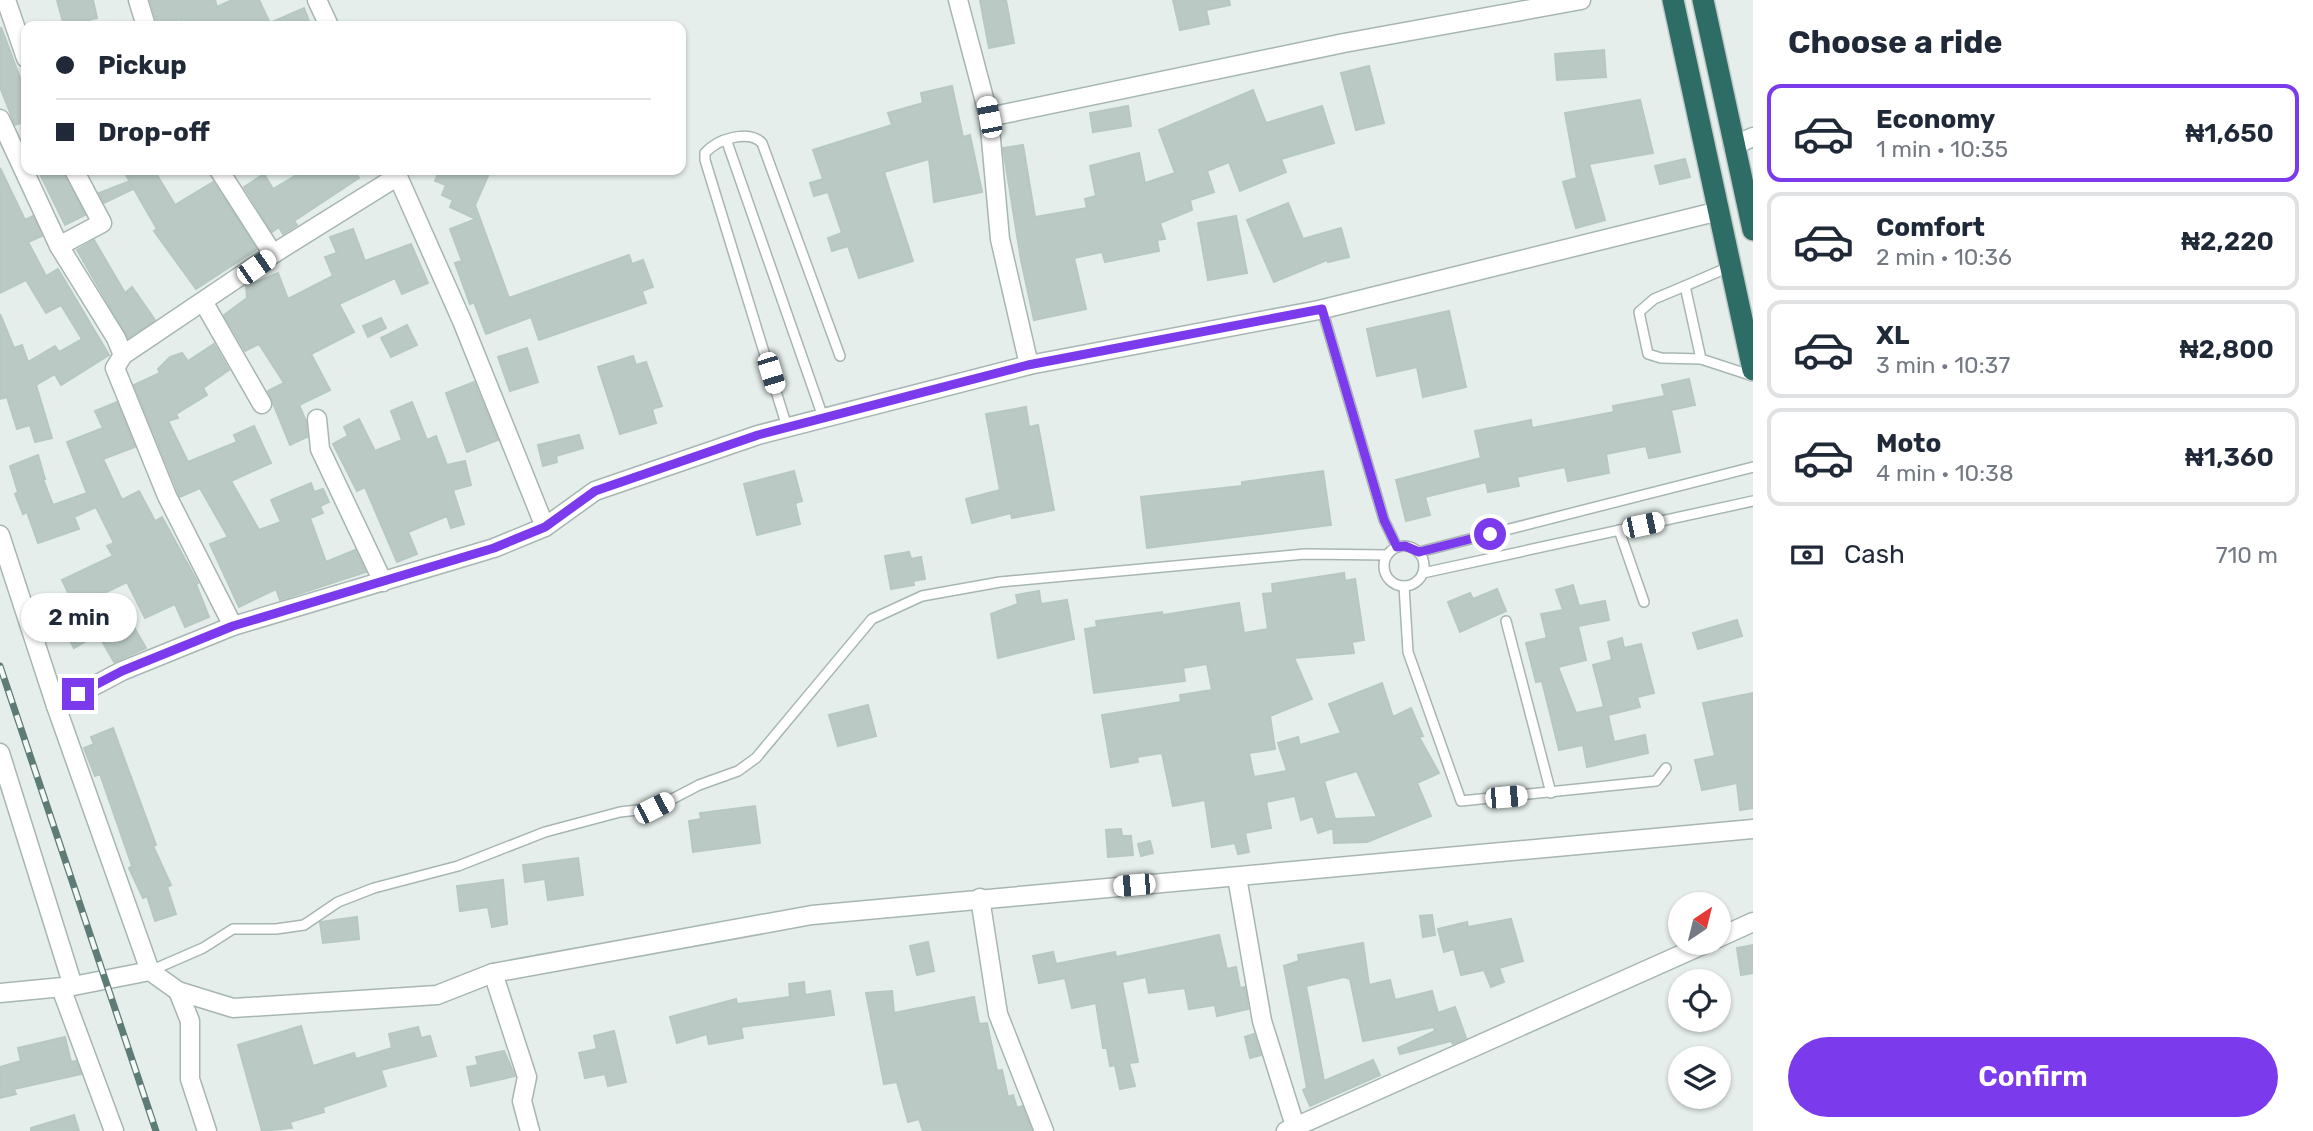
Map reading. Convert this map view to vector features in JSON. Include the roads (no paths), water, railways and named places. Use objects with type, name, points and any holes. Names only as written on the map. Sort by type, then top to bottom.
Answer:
[{"type":"highway","points":[[1673,0],[1753,370]]},
{"type":"highway","points":[[1703,0],[1753,230]]},
{"type":"street","points":[[6,0],[21,44]]},
{"type":"street","points":[[138,0],[144,21]]},
{"type":"street","points":[[317,0],[327,21]]},
{"type":"street","points":[[958,0],[989,117],[1000,239],[1028,365]]},
{"type":"street","points":[[989,117],[1344,43],[1581,0]]},
{"type":"street","points":[[0,119],[21,164]]},
{"type":"street","points":[[1733,146],[1753,137]]},
{"type":"street","points":[[26,175],[59,246],[116,338],[123,355]]},
{"type":"street","points":[[59,246],[102,223],[77,175]]},
{"type":"street","points":[[222,175],[273,254]]},
{"type":"street","points":[[233,626],[167,496],[142,439],[116,368],[123,355],[393,175]]},
{"type":"street","points":[[397,175],[462,321],[545,527]]},
{"type":"street","points":[[56,706],[122,671],[233,626],[494,548],[545,527],[595,491],[787,427],[1028,365],[1322,309],[1719,212]]},
{"type":"street","points":[[204,303],[262,404]]},
{"type":"street","points":[[317,419],[320,450],[383,582]]},
{"type":"street","points":[[0,535],[2,556],[150,971],[178,991],[233,1008],[438,995],[493,973],[813,915],[1753,830]]},
{"type":"street","points":[[0,753],[67,987],[114,1131]]},
{"type":"street","points":[[1237,877],[1262,1021],[1291,1129],[1678,956]]},
{"type":"street","points":[[980,898],[998,1014],[1044,1131]]},
{"type":"street","points":[[1731,932],[1753,922]]},
{"type":"street","points":[[0,993],[67,987],[150,971]]},
{"type":"street","points":[[493,973],[527,1077],[522,1101],[530,1131]]},
{"type":"street","points":[[178,991],[190,1021],[190,1079],[207,1131]]},
{"type":"lane","points":[[787,427],[705,160],[705,153],[710,148],[746,135],[755,136],[762,143],[840,356]]},
{"type":"lane","points":[[727,142],[823,417]]},
{"type":"lane","points":[[1731,267],[1654,299],[1639,312],[1648,354],[1661,358],[1701,359],[1753,376]]},
{"type":"lane","points":[[1685,286],[1701,359]]},
{"type":"lane","points":[[1322,309],[1384,520],[1397,547]]},
{"type":"lane","points":[[1419,552],[1753,467]]},
{"type":"lane","points":[[1423,573],[1753,501]]},
{"type":"lane","points":[[1619,530],[1644,602]]},
{"type":"lane","points":[[150,971],[203,948],[233,929],[276,929],[304,925],[338,902],[374,888],[458,866],[545,832],[620,812],[654,808],[699,785],[738,771],[756,758],[872,619],[922,596],[1000,582],[1292,555],[1329,552],[1387,555],[1397,547],[1405,546],[1419,552],[1423,558],[1423,573],[1418,580],[1404,586],[1396,584],[1385,571],[1387,555]]},
{"type":"lane","points":[[1404,586],[1408,652],[1461,801],[1656,781],[1666,768]]},
{"type":"lane","points":[[1506,621],[1551,793]]},
{"type":"railway","points":[[0,666],[156,1131]]}]
